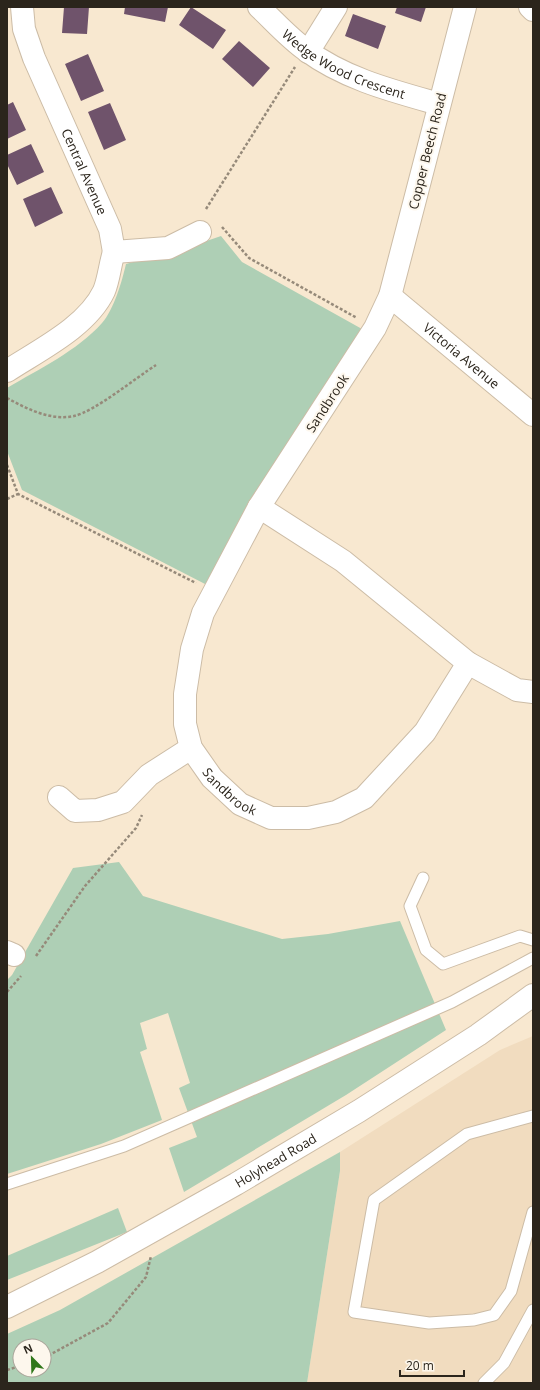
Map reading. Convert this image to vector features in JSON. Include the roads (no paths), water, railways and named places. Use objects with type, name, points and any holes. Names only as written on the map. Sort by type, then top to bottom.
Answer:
[{"type":"street","name":"Central Avenue","points":[[22,7],[24,30],[34,58],[110,229],[114,252]]},
{"type":"street","name":"Wedge Wood Crescent","points":[[259,7],[304,56],[379,86],[439,104]]},
{"type":"street","points":[[304,56],[336,7]]},
{"type":"street","name":"Copper Beech Road","points":[[390,296],[465,7]]},
{"type":"street","points":[[530,7],[533,10]]},
{"type":"street","points":[[7,371],[83,320],[95,305],[104,290],[114,252],[168,248],[200,232]]},
{"type":"street","name":"Sandbrook","points":[[390,296],[375,328],[259,507],[203,613],[192,649],[185,694],[185,724],[191,748],[212,778],[240,804],[271,818],[308,818],[336,812],[364,798],[425,732],[468,663]]},
{"type":"street","name":"Victoria Avenue","points":[[390,296],[533,415]]},
{"type":"street","points":[[259,507],[343,562],[468,663],[517,690],[533,692]]},
{"type":"street","points":[[59,797],[75,811],[98,810],[123,802],[149,776],[191,748]]},
{"type":"street","name":"Holyhead Road","points":[[7,1307],[97,1262],[236,1184],[359,1110],[478,1035],[533,996]]},
{"type":"lane","points":[[423,878],[410,906],[426,950],[443,964],[520,936],[533,940]]},
{"type":"lane","points":[[7,1184],[124,1146],[452,1002],[533,958]]},
{"type":"lane","points":[[533,1116],[467,1134],[374,1200],[354,1312],[429,1323],[474,1320],[494,1315],[511,1291],[533,1212]]},
{"type":"lane","points":[[484,1383],[504,1363],[533,1310]]}]
